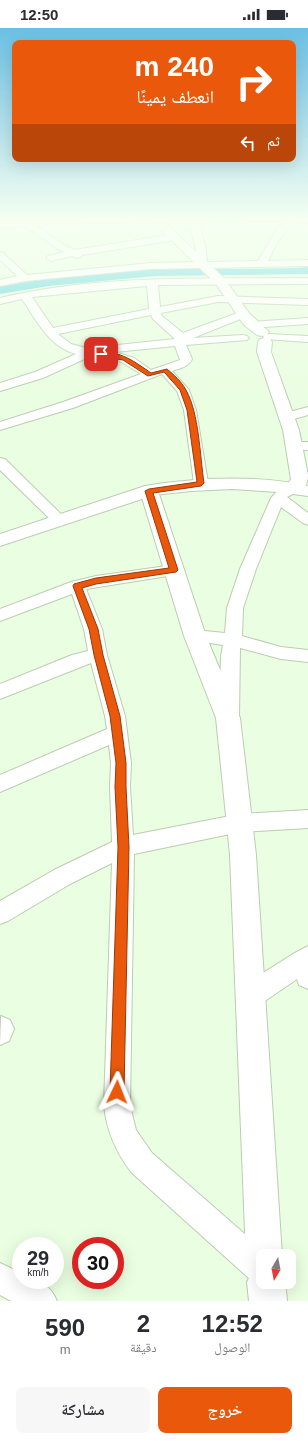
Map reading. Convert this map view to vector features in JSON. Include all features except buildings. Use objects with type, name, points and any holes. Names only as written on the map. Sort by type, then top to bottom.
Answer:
[{"type":"street","points":[[0,282],[31,277]]},
{"type":"street","points":[[0,301],[24,295],[152,282],[176,277]]},
{"type":"street","points":[[215,277],[234,299],[255,335],[287,417],[301,446],[299,483],[301,489]]},
{"type":"street","points":[[273,277],[308,281]]},
{"type":"street","points":[[0,426],[68,405],[185,362],[186,359],[180,340],[157,317],[152,282]]},
{"type":"street","points":[[24,295],[44,325],[62,344],[88,353],[121,356],[150,375]]},
{"type":"street","points":[[50,332],[211,299],[308,302]]},
{"type":"street","points":[[180,340],[255,335],[308,321]]},
{"type":"street","points":[[0,387],[39,375],[88,353],[108,349],[180,340],[255,335],[308,339]]},
{"type":"street","points":[[165,370],[183,390],[190,410],[201,483]]},
{"type":"street","points":[[287,417],[308,412]]},
{"type":"street","points":[[1,464],[59,520]]},
{"type":"street","points":[[0,540],[149,491],[176,486],[201,483],[301,489]]},
{"type":"street","points":[[264,1249],[243,855],[228,718],[230,656],[233,640],[235,608],[248,569],[278,498],[283,493],[301,489]]},
{"type":"street","points":[[149,491],[194,636],[228,718]]},
{"type":"street","points":[[278,498],[308,520]]},
{"type":"street","points":[[0,615],[77,586],[96,581],[174,570]]},
{"type":"street","points":[[77,586],[93,629],[98,655],[115,716],[121,763],[120,787],[123,847],[117,1106],[120,1130],[129,1148],[142,1162],[256,1264]]},
{"type":"street","points":[[194,636],[233,640],[281,653],[308,656]]},
{"type":"street","points":[[0,692],[78,660],[98,655]]},
{"type":"street","points":[[0,784],[117,733]]},
{"type":"street","points":[[0,913],[62,877],[123,847],[240,823],[308,819]]},
{"type":"street","points":[[250,996],[306,966]]},
{"type":"street","points":[[0,1278],[42,1301]]},
{"type":"street","points":[[267,1289],[268,1301]]},
{"type":"water","points":[[62,277],[140,277],[49,286],[0,294],[0,287]]},
{"type":"route","points":[[101,354],[115,355],[126,358],[150,375],[165,370],[179,384],[183,390],[190,410],[201,483],[149,491],[174,570],[96,581],[77,586],[93,629],[98,655],[115,716],[121,763],[120,787],[123,847],[117,1092]]}]
